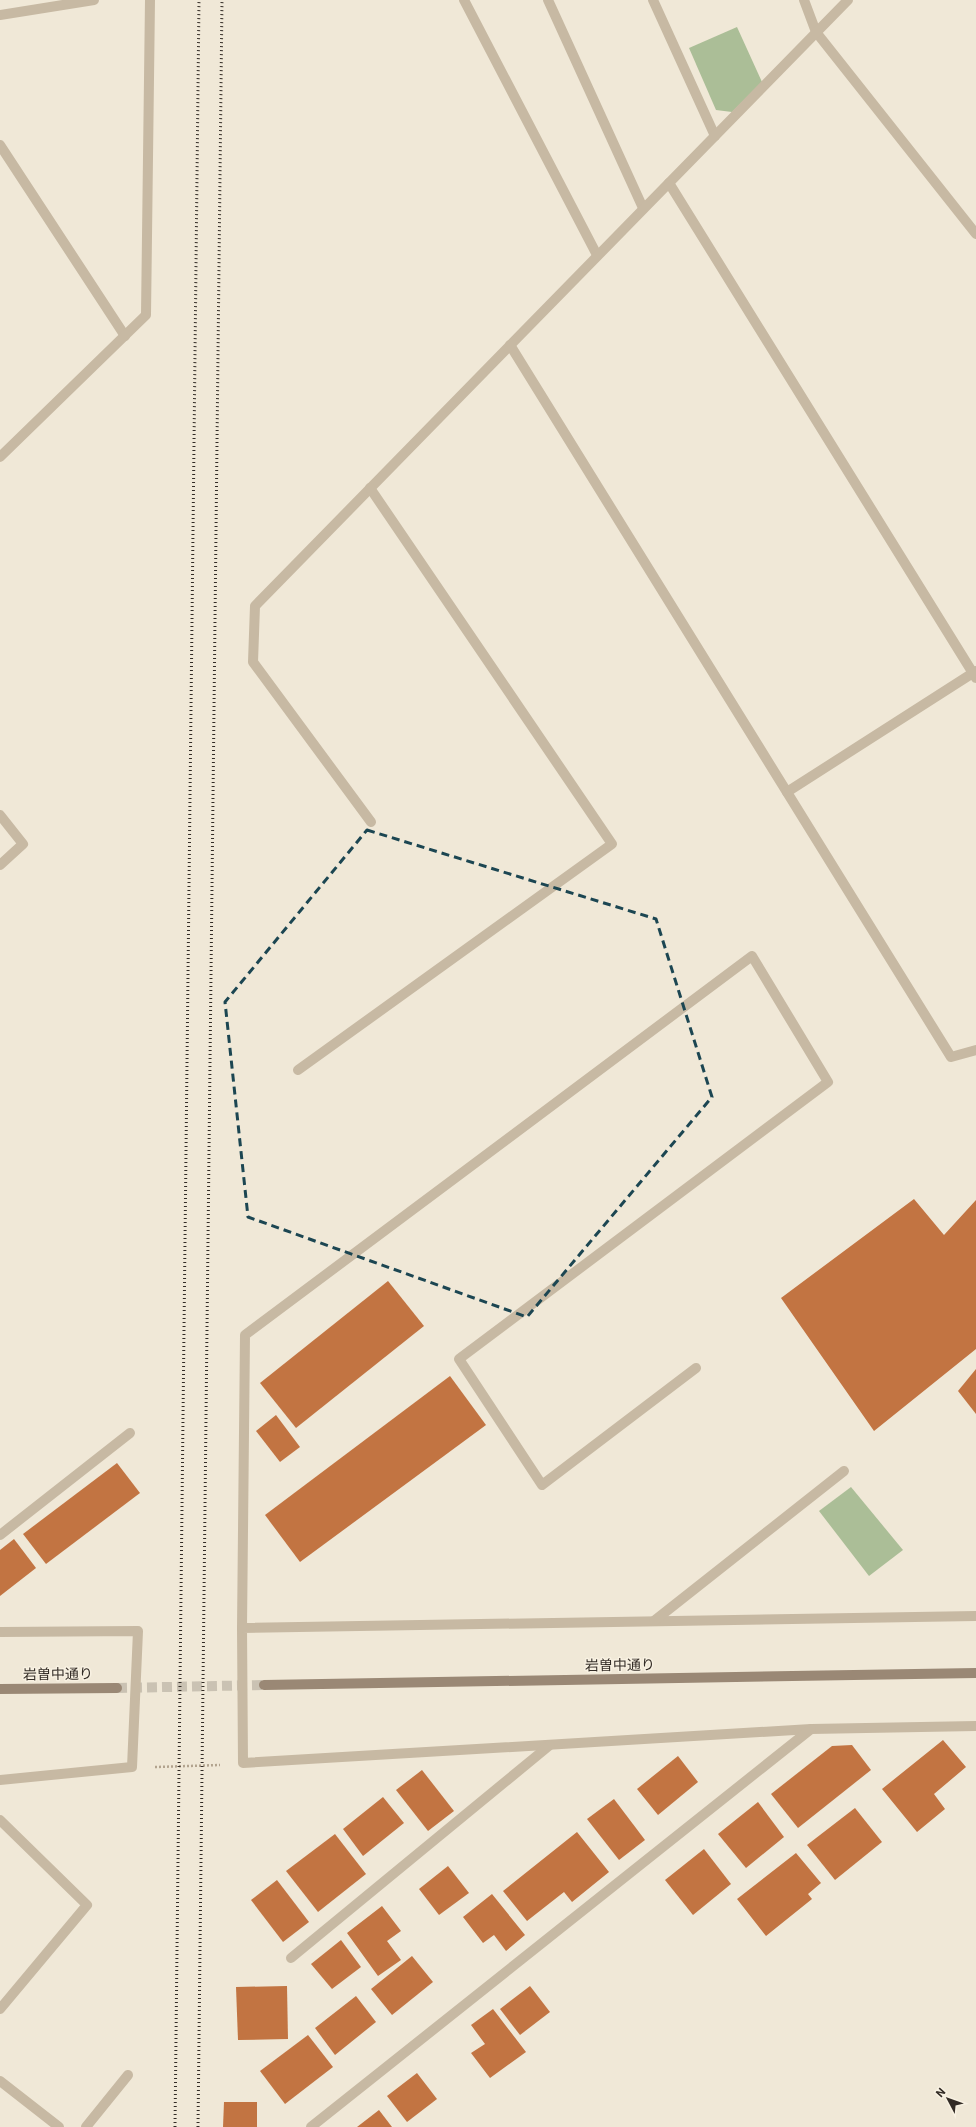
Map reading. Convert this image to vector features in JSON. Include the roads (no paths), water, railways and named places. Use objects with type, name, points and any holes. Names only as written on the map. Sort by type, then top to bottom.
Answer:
[{"type":"street","points":[[0,15],[94,0]]},
{"type":"street","points":[[0,457],[146,315],[150,0]]},
{"type":"street","points":[[464,0],[597,255]]},
{"type":"street","points":[[548,0],[643,208]]},
{"type":"street","points":[[653,0],[715,136]]},
{"type":"street","points":[[804,0],[816,32],[976,234]]},
{"type":"street","points":[[371,822],[253,662],[255,606],[848,0]]},
{"type":"street","points":[[0,145],[125,336]]},
{"type":"street","points":[[668,183],[975,674],[787,792]]},
{"type":"street","points":[[510,345],[951,1057],[976,1050]]},
{"type":"street","points":[[298,1070],[612,844],[370,488]]},
{"type":"street","points":[[0,816],[23,844],[0,865]]},
{"type":"street","points":[[696,1368],[542,1484],[459,1359],[828,1082],[752,956],[245,1335],[242,1628],[243,1762],[811,1729],[976,1726]]},
{"type":"street","points":[[0,1535],[130,1432]]},
{"type":"street","points":[[654,1621],[844,1471]]},
{"type":"street","points":[[242,1628],[976,1616]]},
{"type":"street","points":[[0,1632],[138,1631],[132,1767],[0,1780]]},
{"type":"street","name":"岩曽中通り","points":[[264,1685],[976,1673]]},
{"type":"street","name":"岩曽中通り","points":[[0,1689],[117,1688]]},
{"type":"street","points":[[311,2127],[811,1729]]},
{"type":"street","points":[[291,1958],[550,1745]]},
{"type":"street","points":[[0,1820],[87,1905],[0,2009]]},
{"type":"street","points":[[86,2127],[128,2075]]},
{"type":"street","points":[[0,2081],[59,2127]]},
{"type":"tunnel","points":[[117,1688],[264,1685]]},
{"type":"railway","points":[[175,2127],[199,0]]},
{"type":"railway","points":[[198,2127],[222,0]]}]
